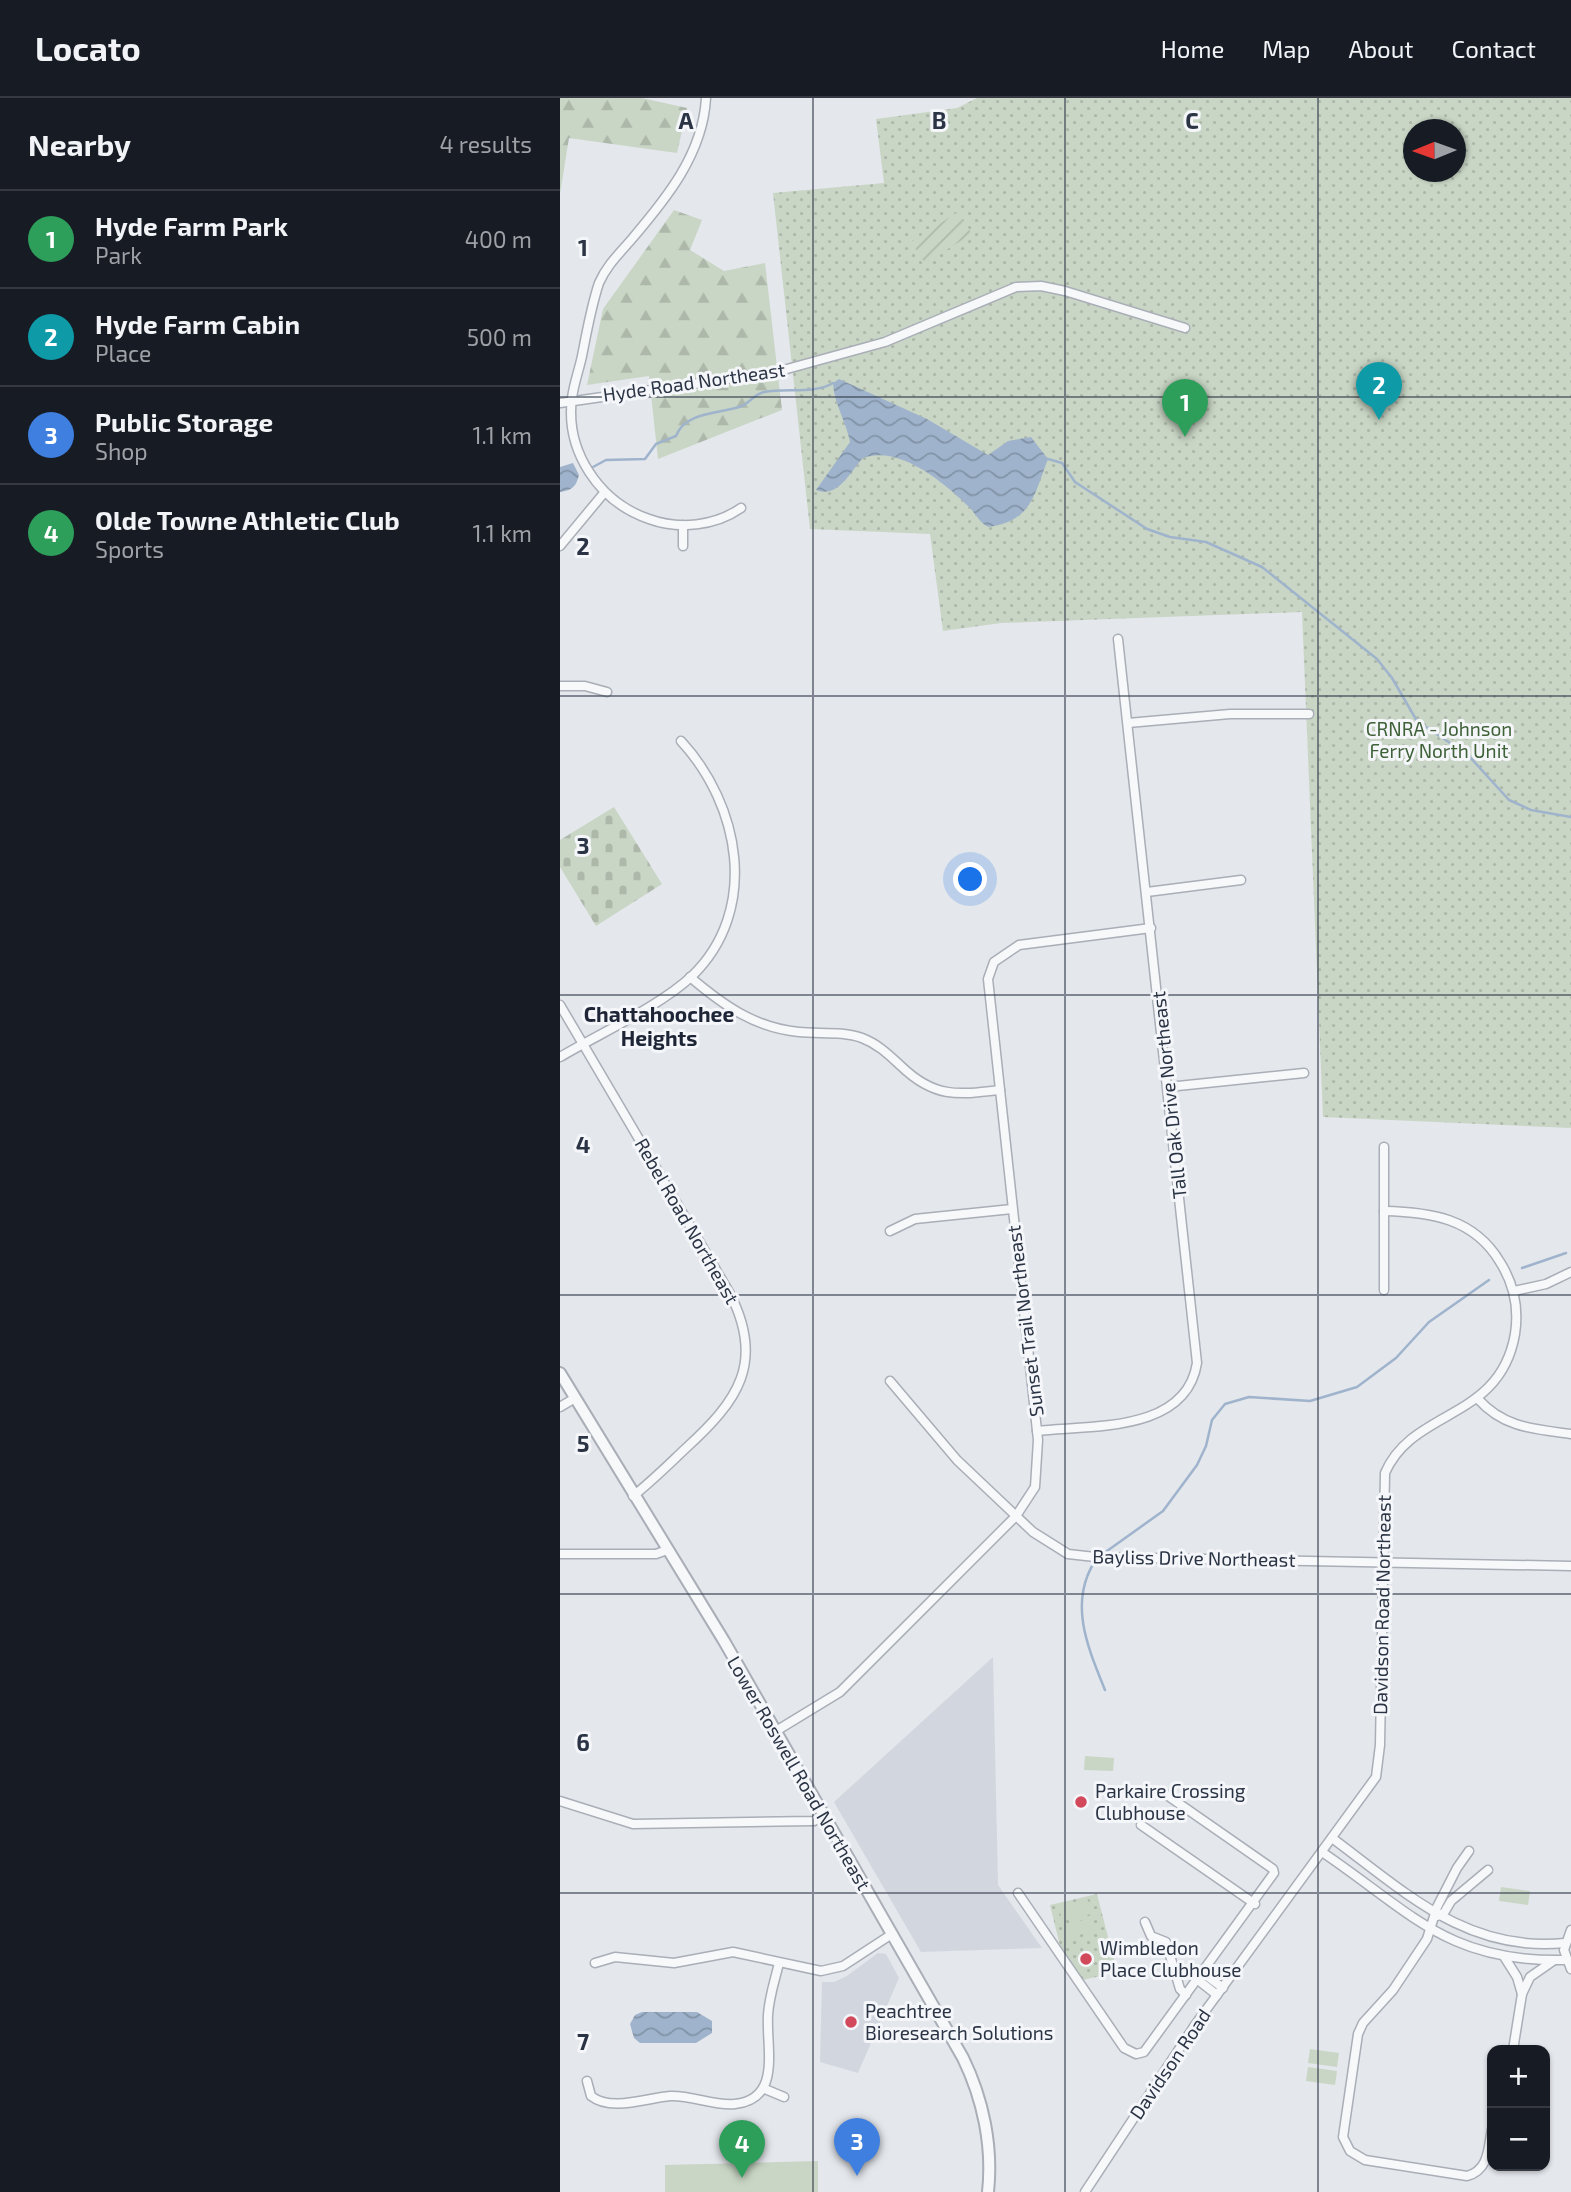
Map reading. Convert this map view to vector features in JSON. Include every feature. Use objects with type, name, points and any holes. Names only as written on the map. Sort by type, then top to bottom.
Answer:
[{"type":"street","points":[[706,98],[699,137],[687,164],[645,222],[605,269],[599,283],[572,399],[578,449],[587,468],[604,493],[641,517],[683,525],[712,522],[741,508]]},
{"type":"street","name":"Hyde Road Northeast","points":[[560,402],[776,372],[885,342],[1016,287],[1041,286],[1065,291],[1185,328]]},
{"type":"street","points":[[560,546],[604,493]]},
{"type":"street","points":[[683,525],[684,546]]},
{"type":"street","name":"Tall Oak Drive Northeast","points":[[1037,1431],[1146,1418],[1175,1403],[1192,1382],[1197,1363],[1118,639]]},
{"type":"street","points":[[560,686],[585,686],[607,692]]},
{"type":"street","points":[[1128,723],[1230,713],[1309,714]]},
{"type":"street","points":[[560,1057],[690,977],[718,945],[725,929],[732,909],[735,880],[733,843],[723,806],[710,776],[681,741]]},
{"type":"street","points":[[1147,892],[1241,880]]},
{"type":"street","name":"Sunset Trail Northeast","points":[[776,1731],[840,1692],[1016,1516],[1035,1487],[1039,1453],[988,988],[991,969],[999,957],[1018,945],[1151,928]]},
{"type":"street","points":[[690,977],[726,1006],[763,1025],[800,1032],[853,1035],[870,1041],[914,1078],[935,1091],[962,1094],[1000,1090]]},
{"type":"street","name":"Rebel Road Northeast","points":[[560,1005],[729,1292],[746,1336],[741,1382],[728,1406],[633,1496]]},
{"type":"street","points":[[1168,1087],[1304,1073]]},
{"type":"street","points":[[1384,1147],[1384,1290]]},
{"type":"street","points":[[890,1231],[915,1219],[1012,1209]]},
{"type":"street","name":"Davidson Road Northeast","points":[[1308,1871],[1368,1790],[1379,1762],[1382,1489],[1391,1460],[1408,1441],[1478,1399],[1499,1375],[1511,1350],[1516,1325],[1514,1292],[1491,1248],[1453,1220],[1424,1213],[1384,1211]]},
{"type":"street","points":[[1514,1292],[1546,1284],[1571,1272]]},
{"type":"street","name":"Lower Roswell Road Northeast","points":[[560,1373],[776,1731],[958,2048],[974,2084],[987,2140],[988,2192]]},
{"type":"street","name":"Bayliss Drive Northeast","points":[[890,1381],[957,1460],[1046,1542],[1068,1554],[1571,1566]]},
{"type":"street","points":[[560,1407],[575,1398]]},
{"type":"street","points":[[1478,1399],[1492,1415],[1509,1424],[1571,1434]]},
{"type":"street","points":[[560,1554],[656,1554],[667,1550]]},
{"type":"street","points":[[1018,1893],[1124,2048],[1136,2054],[1144,2052],[1272,1880],[1273,1869],[1161,1791]]},
{"type":"street","points":[[560,1801],[634,1824],[814,1821],[824,1816]]},
{"type":"street","points":[[1141,1825],[1255,1903]]},
{"type":"street","points":[[1332,1838],[1437,1916],[1472,1932],[1502,1941],[1534,1945],[1565,1943]]},
{"type":"street","points":[[1322,1852],[1430,1930],[1464,1947],[1505,1958],[1566,1960]]},
{"type":"street","points":[[1469,1852],[1457,1868],[1437,1907],[1437,1916],[1430,1930],[1393,1990],[1363,2022],[1357,2035],[1343,2137],[1350,2151],[1365,2160],[1467,2176],[1481,2170],[1487,2153]]},
{"type":"street","points":[[1437,1916],[1444,1913],[1454,1898],[1472,1887],[1488,1870]]},
{"type":"street","name":"Davidson Road","points":[[1085,2192],[1144,2099],[1308,1871]]},
{"type":"street","points":[[1145,1922],[1151,1936],[1166,1942],[1180,1989],[1186,1995]]},
{"type":"street","points":[[1571,1930],[1565,1943],[1566,1960],[1571,1969]]},
{"type":"street","points":[[596,1963],[615,1957],[674,1963],[733,1952],[811,1971],[831,1970],[843,1966],[892,1934]]},
{"type":"street","points":[[1505,1958],[1517,1978],[1522,1994]]},
{"type":"street","points":[[1514,2045],[1522,1994],[1530,1978],[1553,1961]]},
{"type":"street","points":[[587,2081],[591,2096],[611,2103],[678,2096],[738,2104],[765,2089],[769,2072],[769,2002],[779,1963]]},
{"type":"street","points":[[1200,1977],[1220,1991]]},
{"type":"street","points":[[765,2089],[784,2097]]},
{"type":"shaded area","points":[[993,1657],[998,1885],[1042,1948],[921,1952],[834,1802]]},
{"type":"shaded area","name":"Peachtree Bioresearch Solutions","points":[[878,1953],[886,1954],[899,1978],[858,2073],[820,2062],[822,1982],[834,1982],[847,1976]]},
{"type":"green space","points":[[560,98],[642,98],[687,108],[677,153],[569,138],[560,194]]},
{"type":"green space","name":"CRNRA - Johnson Ferry North Unit","points":[[977,98],[1571,98],[1571,1128],[1323,1117],[1302,612],[1001,623],[943,631],[930,534],[810,529],[773,193],[884,183],[876,119],[957,108]]},
{"type":"green space","points":[[674,210],[702,220],[690,250],[724,271],[765,263],[782,410],[658,459],[649,376],[587,385],[603,309]]},
{"type":"green space","points":[[958,212],[972,234],[925,263],[911,242]]},
{"type":"green space","points":[[614,807],[662,884],[596,926],[560,867],[560,840]]},
{"type":"green space","points":[[1085,1756],[1114,1758],[1113,1771],[1084,1770]]},
{"type":"green space","points":[[1501,1887],[1530,1891],[1528,1905],[1499,1901]]},
{"type":"green space","points":[[1097,1894],[1117,1972],[1083,1980],[1060,1946],[1050,1905]]},
{"type":"green space","points":[[1088,1900],[1091,1914],[1062,1921],[1059,1907]]},
{"type":"green space","points":[[1092,1918],[1095,1931],[1066,1938],[1063,1925]]},
{"type":"green space","points":[[1310,2049],[1339,2053],[1337,2067],[1308,2063]]},
{"type":"green space","points":[[1308,2067],[1337,2071],[1335,2085],[1306,2081]]},
{"type":"green space","points":[[818,2161],[818,2192],[665,2192],[665,2165]]},
{"type":"water","points":[[839,379],[927,419],[988,455],[1008,441],[1031,437],[1048,459],[1029,504],[1014,519],[988,527],[959,497],[934,478],[906,461],[877,455],[863,458],[837,488],[824,492],[816,490],[850,442],[834,391],[833,383]]},
{"type":"water","points":[[573,463],[579,475],[575,485],[560,492],[560,467]]},
{"type":"water","points":[[642,2012],[697,2012],[712,2021],[712,2033],[696,2043],[640,2043],[634,2038],[630,2024],[635,2015]]},
{"type":"waterway","points":[[593,467],[606,460],[645,459],[656,444],[676,436],[687,422],[742,406],[761,393],[818,388],[833,383]]},
{"type":"waterway","points":[[1048,459],[1062,463],[1075,482],[1147,529],[1170,537],[1206,542],[1262,567],[1377,659],[1392,678],[1417,721],[1468,755],[1509,800],[1531,810],[1571,817]]},
{"type":"waterway","points":[[1522,1268],[1566,1253]]},
{"type":"waterway","points":[[1100,1556],[1163,1511],[1197,1465],[1206,1446],[1212,1420],[1225,1404],[1249,1397],[1310,1401],[1357,1387],[1396,1358],[1429,1322],[1489,1280]]},
{"type":"waterway","points":[[1095,1561],[1087,1577],[1082,1609],[1087,1642],[1105,1690]]},
{"type":"place","name":"Hyde Farm Cabin","points":[[1379,420]]},
{"type":"place","name":"Hyde Farm Park","points":[[1185,437]]},
{"type":"place","name":"Parkaire Crossing Clubhouse","points":[[1081,1802]]},
{"type":"place","name":"Wimbledon Place Clubhouse","points":[[1086,1959]]},
{"type":"place","name":"Peachtree Bioresearch Solutions","points":[[851,2022]]},
{"type":"place","name":"Public Storage","points":[[857,2176]]},
{"type":"place","name":"Olde Towne Athletic Club","points":[[742,2178]]},
{"type":"district","name":"Chattahoochee Heights","points":[[659,1027]]}]
